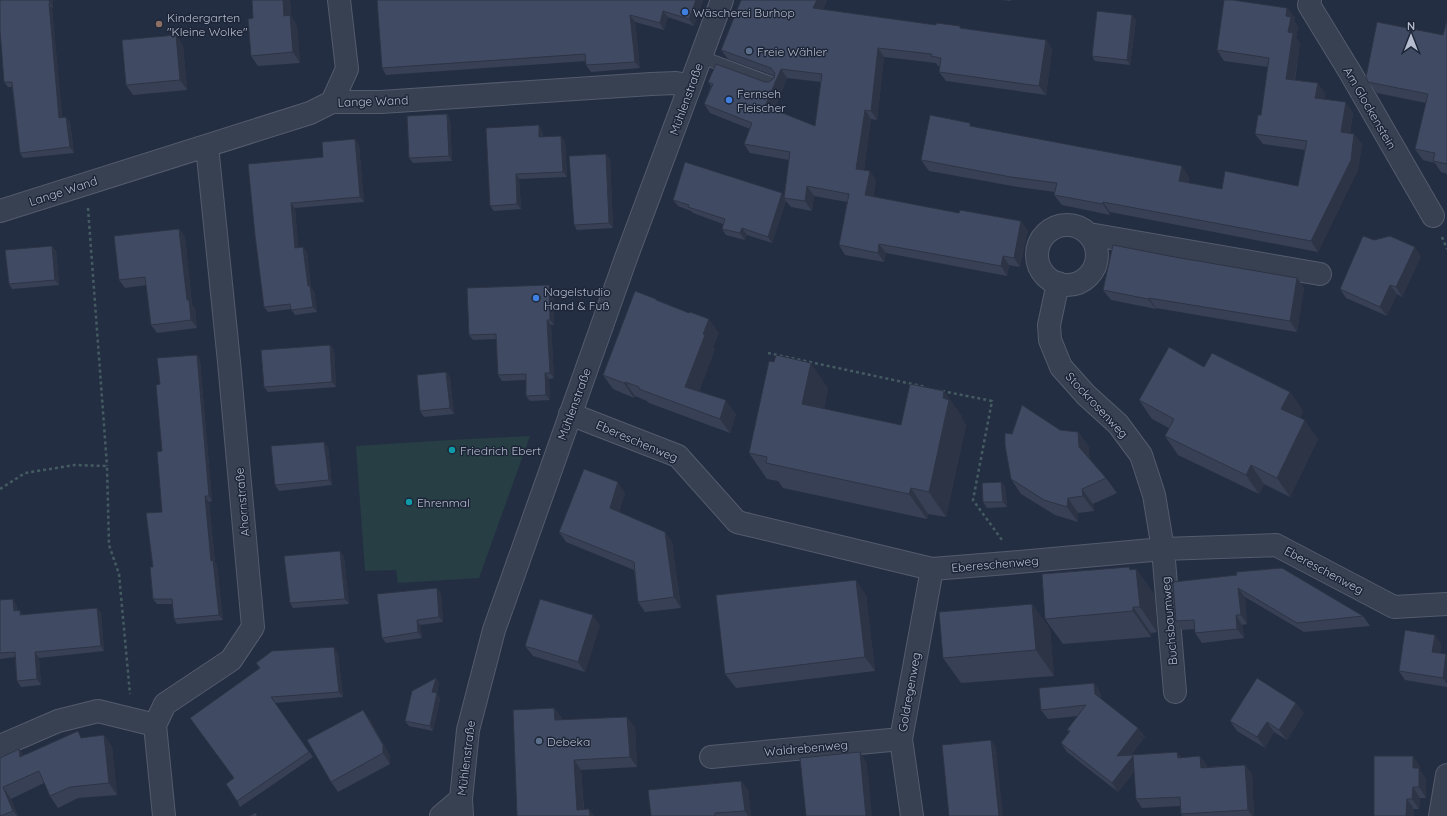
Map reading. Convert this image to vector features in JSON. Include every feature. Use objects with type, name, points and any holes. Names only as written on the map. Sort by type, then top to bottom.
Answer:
[{"type":"street","points":[[332,102],[346,69],[339,0]]},
{"type":"street","name":"Mühlenstraße","points":[[461,807],[468,730],[494,630],[570,414],[722,0]]},
{"type":"street","name":"Am Glockenstein","points":[[1310,0],[1309,5],[1350,72],[1433,216]]},
{"type":"street","name":"Lange Wand","points":[[0,211],[310,113],[332,102],[381,102],[651,84],[676,83],[690,86]]},
{"type":"street","name":"Ahornstraße","points":[[155,725],[165,704],[231,660],[253,627],[208,146]]},
{"type":"street","points":[[1061,225],[1072,225],[1081,228],[1089,234],[1094,243],[1096,262],[1092,271],[1086,278],[1077,283],[1058,283],[1042,272],[1038,262],[1037,253],[1039,243],[1044,234],[1052,228],[1061,225]]},
{"type":"street","points":[[1089,234],[1320,274]]},
{"type":"street","name":"Stockrosenweg","points":[[1058,283],[1048,325],[1050,340],[1061,367],[1086,395],[1118,424],[1141,455],[1154,495],[1163,549]]},
{"type":"street","name":"Ebereschenweg","points":[[570,414],[678,456],[737,522],[932,568],[1163,549],[1276,545],[1394,607],[1447,604]]},
{"type":"street","name":"Buchsbaumweg","points":[[1163,549],[1175,692]]},
{"type":"street","name":"Goldregenweg","points":[[912,816],[900,739],[932,568]]},
{"type":"street","points":[[0,746],[58,720],[98,711],[155,725],[164,816]]},
{"type":"street","name":"Waldrebenweg","points":[[711,757],[900,739]]},
{"type":"street","points":[[1440,816],[1447,775]]},
{"type":"street","points":[[441,816],[461,807]]},
{"type":"lane","points":[[701,57],[774,84]]},
{"type":"path","points":[[86,183],[107,466],[109,545],[119,574],[132,720]]},
{"type":"path","points":[[768,353],[930,388]]},
{"type":"path","points":[[938,390],[992,401],[972,500],[1004,542],[1006,563]]},
{"type":"path","points":[[0,489],[26,473],[75,465],[107,466]]},
{"type":"green space","points":[[530,436],[479,578],[398,583],[396,570],[365,571],[356,446]]},
{"type":"building","points":[[0,0],[49,0],[59,118],[66,117],[70,147],[20,153],[12,82],[4,82],[0,30]]},
{"type":"building","points":[[252,0],[283,0],[284,16],[290,15],[293,52],[251,56],[248,19],[253,18]]},
{"type":"building","points":[[377,0],[696,0],[689,19],[663,11],[660,23],[630,15],[635,62],[586,65],[585,54],[382,68]]},
{"type":"building","points":[[741,0],[817,0],[813,8],[936,25],[936,23],[960,26],[960,28],[1046,40],[1039,86],[939,72],[941,58],[931,56],[932,54],[878,48],[871,111],[865,110],[856,169],[870,171],[865,195],[959,213],[960,210],[1021,221],[1014,258],[1003,256],[1001,266],[879,244],[878,253],[839,245],[849,194],[807,186],[805,201],[784,198],[790,152],[744,144],[752,123],[704,104],[713,84],[708,82],[716,64],[765,82],[769,82],[774,78],[775,73],[771,68],[721,50]],"holes":[[[781,69],[822,74],[815,126],[765,106]]]},
{"type":"building","points":[[1224,0],[1287,8],[1286,16],[1291,17],[1288,32],[1293,33],[1286,79],[1318,83],[1315,98],[1346,102],[1341,132],[1354,134],[1351,160],[1311,241],[1103,202],[1103,204],[1054,195],[1057,183],[1011,177],[921,160],[930,115],[970,123],[970,126],[1182,166],[1179,181],[1222,189],[1225,171],[1298,186],[1307,141],[1255,134],[1258,115],[1261,115],[1269,58],[1217,50]]},
{"type":"building","points":[[1097,11],[1132,15],[1127,60],[1092,56]]},
{"type":"building","points":[[1447,20],[1447,164],[1433,161],[1435,153],[1415,149],[1428,94],[1368,82],[1366,77],[1377,22],[1443,35]]},
{"type":"building","points":[[176,35],[180,80],[126,85],[122,40]]},
{"type":"building","points":[[447,114],[449,156],[409,158],[407,116]]},
{"type":"building","points":[[539,125],[539,137],[561,136],[563,172],[516,174],[517,204],[490,206],[486,128]]},
{"type":"building","points":[[355,139],[360,197],[291,203],[295,248],[303,247],[308,286],[310,286],[313,307],[291,310],[290,304],[264,307],[248,164],[323,157],[322,142]]},
{"type":"building","points":[[606,154],[609,223],[574,225],[569,156]]},
{"type":"building","points":[[685,162],[782,193],[768,237],[742,228],[740,233],[722,229],[725,219],[688,207],[689,205],[673,200]]},
{"type":"building","points":[[179,229],[187,300],[189,300],[191,320],[151,325],[145,277],[119,280],[114,236]]},
{"type":"building","points":[[1363,236],[1374,240],[1390,236],[1415,247],[1396,287],[1390,285],[1380,307],[1340,289]]},
{"type":"building","points":[[1113,245],[1297,278],[1290,321],[1148,299],[1103,290]]},
{"type":"building","points":[[52,246],[55,280],[9,284],[5,250]]},
{"type":"building","points":[[549,285],[550,320],[547,320],[550,373],[545,373],[546,395],[526,396],[526,374],[498,375],[496,334],[469,335],[467,288]]},
{"type":"building","points":[[635,291],[689,313],[690,312],[709,319],[703,334],[705,335],[685,387],[726,400],[720,419],[639,389],[639,387],[603,375]]},
{"type":"building","points":[[330,345],[332,382],[264,387],[261,350]]},
{"type":"building","points":[[1169,347],[1204,367],[1212,353],[1290,392],[1281,409],[1305,420],[1277,478],[1251,465],[1246,475],[1165,436],[1174,419],[1139,400]]},
{"type":"building","points":[[197,355],[209,496],[205,496],[211,561],[213,560],[219,615],[174,619],[172,599],[153,599],[150,567],[153,567],[146,513],[162,512],[157,452],[162,451],[156,385],[160,384],[157,358]]},
{"type":"building","points":[[776,355],[811,363],[802,404],[901,425],[910,384],[944,391],[943,398],[949,400],[929,492],[911,488],[909,494],[766,463],[767,457],[749,453],[769,361],[774,362]]},
{"type":"building","points":[[446,372],[450,408],[420,411],[417,375]]},
{"type":"building","points":[[1022,405],[1060,430],[1078,432],[1079,447],[1106,478],[1082,489],[1083,496],[1068,498],[1067,507],[1044,500],[1011,479],[1005,445],[1005,433],[1012,434]]},
{"type":"building","points":[[324,442],[329,480],[275,485],[271,446]]},
{"type":"building","points":[[584,469],[618,482],[610,508],[665,532],[674,597],[638,602],[634,562],[559,532]]},
{"type":"building","points":[[1001,482],[1003,502],[983,502],[982,483]]},
{"type":"building","points":[[340,551],[345,599],[290,603],[284,556]]},
{"type":"building","points":[[1129,567],[1130,570],[1136,569],[1140,607],[1133,607],[1133,611],[1045,619],[1042,574]]},
{"type":"building","points":[[1282,568],[1363,616],[1297,623],[1238,588],[1241,615],[1236,615],[1237,629],[1195,633],[1194,620],[1176,621],[1173,582],[1237,575],[1236,572]]},
{"type":"building","points":[[856,580],[865,657],[725,674],[716,595]]},
{"type":"building","points":[[437,588],[439,617],[417,620],[418,632],[382,638],[377,594]]},
{"type":"building","points":[[13,599],[14,611],[20,610],[20,615],[97,608],[101,646],[35,652],[37,679],[17,681],[15,652],[0,653],[0,600]]},
{"type":"building","points":[[540,599],[593,615],[578,662],[525,646]]},
{"type":"building","points":[[1032,604],[1036,650],[943,658],[939,612]]},
{"type":"building","points":[[1405,630],[1435,635],[1432,652],[1446,654],[1443,678],[1399,671]]},
{"type":"building","points":[[334,647],[339,692],[271,697],[309,752],[237,801],[226,784],[234,778],[190,718],[260,668],[256,663],[272,651]]},
{"type":"building","points":[[436,678],[432,692],[437,693],[430,726],[405,721],[412,691]]},
{"type":"building","points":[[1257,678],[1296,703],[1279,730],[1267,722],[1257,737],[1230,721]]},
{"type":"building","points":[[1094,683],[1095,694],[1138,728],[1117,756],[1177,752],[1178,758],[1200,756],[1201,768],[1245,765],[1248,810],[1181,814],[1180,797],[1136,799],[1133,756],[1112,783],[1061,743],[1070,731],[1067,730],[1086,705],[1041,710],[1039,688]]},
{"type":"building","points":[[554,708],[555,720],[627,717],[630,757],[574,760],[577,810],[589,809],[590,816],[517,816],[513,710]]},
{"type":"building","points":[[363,710],[383,745],[383,753],[331,782],[307,740]]},
{"type":"building","points":[[78,731],[81,738],[104,735],[109,783],[70,787],[50,796],[39,771],[3,787],[13,811],[0,816],[0,758],[19,749],[20,757]]},
{"type":"building","points":[[991,740],[999,816],[949,816],[942,745]]},
{"type":"building","points":[[860,752],[866,816],[806,816],[800,758]]},
{"type":"building","points":[[1374,756],[1413,756],[1413,768],[1419,768],[1419,787],[1413,787],[1412,799],[1407,799],[1406,816],[1374,816]]},
{"type":"building","points":[[741,781],[745,811],[715,813],[715,816],[651,816],[648,790]]},
{"type":"building","points":[[256,813],[257,816],[249,816]]},
{"type":"place","name":"Wäscherei Burhop","points":[[685,12]]},
{"type":"place","name":"Kindergarten \"Kleine Wolke\"","points":[[159,24]]},
{"type":"place","name":"Freie Wähler","points":[[749,51]]},
{"type":"place","name":"Fernseh Fleischer","points":[[729,100]]},
{"type":"place","name":"Nagelstudio Hand & Fuß","points":[[536,298]]},
{"type":"place","name":"Friedrich Ebert","points":[[452,450]]},
{"type":"place","name":"Ehrenmal","points":[[409,502]]},
{"type":"place","name":"Debeka","points":[[539,741]]}]
